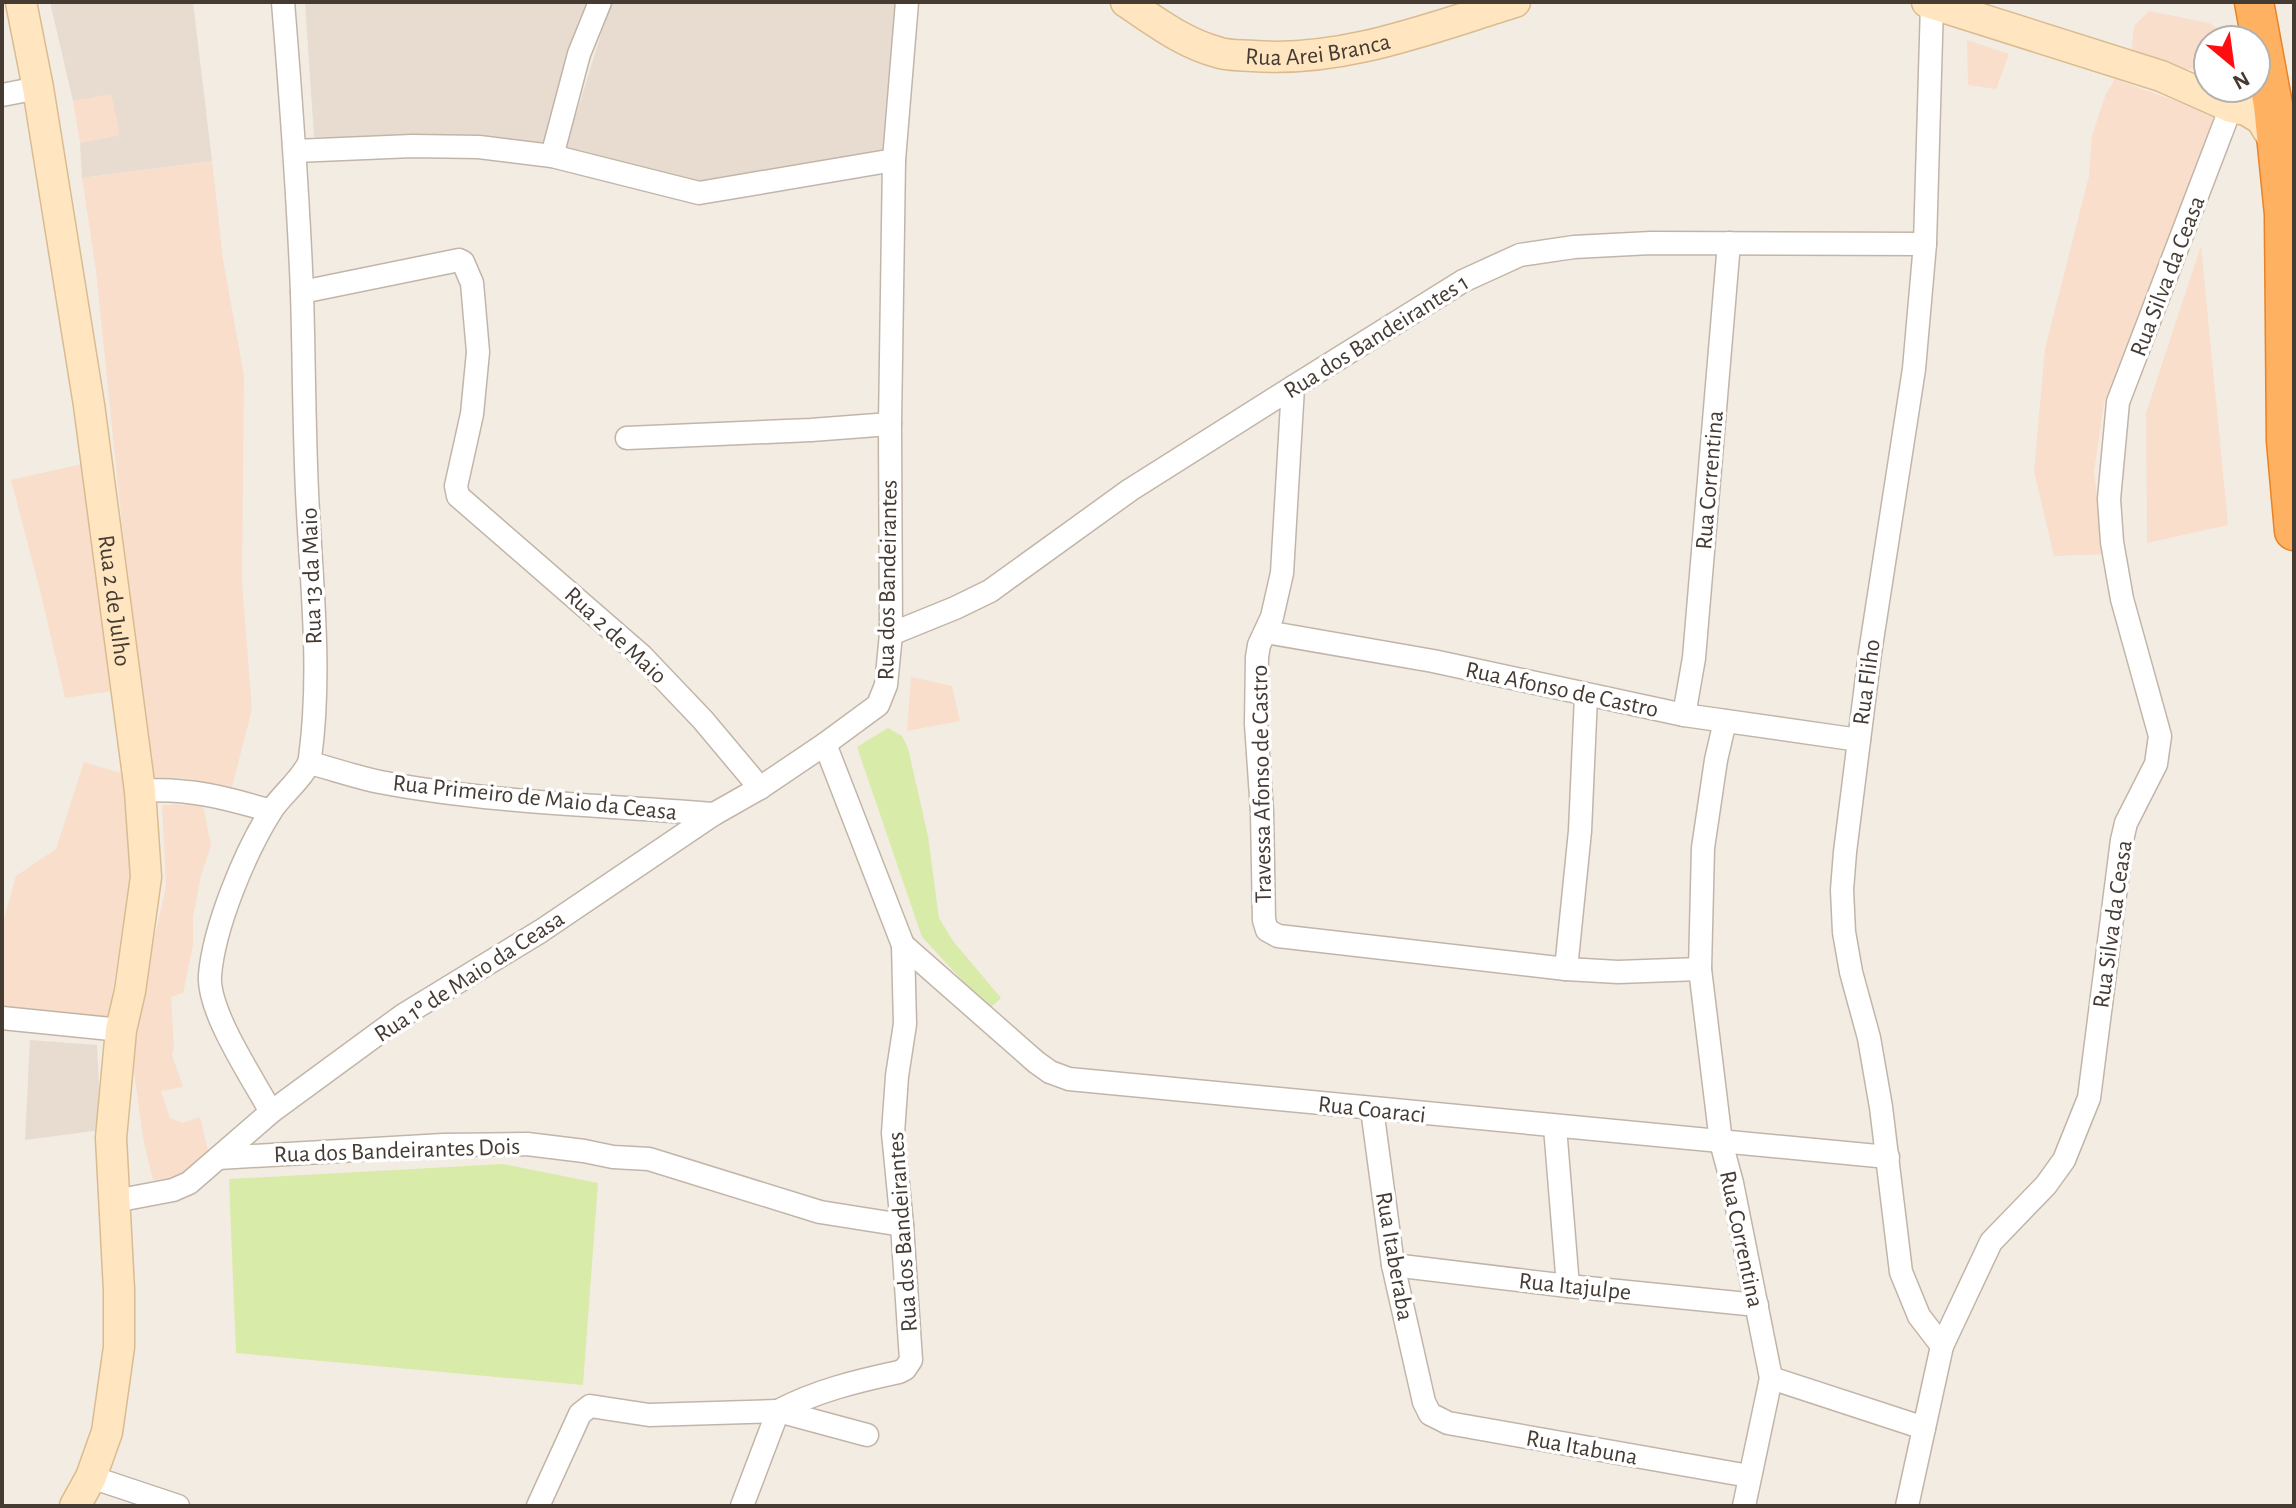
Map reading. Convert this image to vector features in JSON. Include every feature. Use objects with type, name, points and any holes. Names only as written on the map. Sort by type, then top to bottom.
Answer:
[{"type":"highway","points":[[2253,2],[2273,105],[2284,214],[2286,441],[2294,531]]},
{"type":"main road","name":"Rua 2 de Julho","points":[[21,2],[38,88],[89,405],[140,791],[146,877],[130,991],[121,1030],[111,1138],[119,1347],[107,1432],[91,1477],[75,1506]]},
{"type":"main road","name":"Rua Arei Branca","points":[[1126,2],[1193,44],[1220,53],[1274,58],[1327,55],[1515,2]]},
{"type":"main road","points":[[2248,24],[2253,2]]},
{"type":"main road","points":[[1930,3],[2192,86]]},
{"type":"main road","points":[[2161,76],[2192,79]]},
{"type":"main road","points":[[2238,104],[2261,119],[2277,145]]},
{"type":"street","name":"Rua 13 da Maio","points":[[283,2],[295,151],[314,600],[314,706],[310,763]]},
{"type":"street","points":[[552,156],[579,54],[600,2]]},
{"type":"street","name":"Rua dos Bandeirantes","points":[[778,1411],[830,1389],[899,1372],[909,1364],[911,1354],[893,1133],[905,1024],[903,945],[825,744],[878,705],[886,685],[891,634],[894,160],[907,2]]},
{"type":"street","name":"Rua Fliho","points":[[1930,3],[1925,244],[1914,369],[1889,520],[1842,890],[1844,932],[1869,1038],[1904,1283],[1919,1316],[1942,1346]]},
{"type":"street","points":[[2,95],[38,88]]},
{"type":"street","name":"Rua Silva da Ceasa","points":[[1907,1506],[1942,1346],[1991,1242],[2046,1185],[2064,1160],[2089,1098],[2122,840],[2126,823],[2156,764],[2160,736],[2122,599],[2112,542],[2109,499],[2118,402],[2228,104]]},
{"type":"street","points":[[295,151],[479,147],[552,156],[699,193],[894,160]]},
{"type":"street","name":"Rua dos Bandeirantes 1","points":[[891,634],[990,591],[1130,490],[1463,281],[1520,255],[1574,247],[1651,243],[1925,244]]},
{"type":"street","name":"Rua Correntina","points":[[1684,715],[1695,643],[1729,243]]},
{"type":"street","name":"Rua 2 de Maio","points":[[302,292],[459,260],[466,265],[472,283],[478,352],[472,414],[456,486],[458,496],[642,656],[703,720],[760,788]]},
{"type":"street","name":"Travessa Afonso de Castro","points":[[1293,387],[1282,573],[1278,597],[1257,657],[1256,724],[1262,812],[1264,920],[1267,930],[1278,936],[1566,969],[1618,972],[1700,969]]},
{"type":"street","points":[[627,438],[890,424]]},
{"type":"street","name":"Rua Afonso de Castro","points":[[1266,632],[1433,661],[1684,715],[1859,740]]},
{"type":"street","points":[[1566,969],[1580,831],[1586,696]]},
{"type":"street","points":[[1700,969],[1703,848],[1725,721]]},
{"type":"street","name":"Rua 1º de Maio da Ceasa","points":[[115,1201],[173,1190],[189,1183],[271,1112],[402,1016],[541,931],[714,814],[760,788],[825,744]]},
{"type":"street","points":[[271,1112],[219,1014],[211,994],[210,977],[214,949],[229,899],[271,811],[310,763]]},
{"type":"street","name":"Rua Primeiro de Maio da Ceasa","points":[[310,763],[379,782],[464,794],[574,806],[714,814]]},
{"type":"street","points":[[140,791],[167,788],[203,793],[271,811]]},
{"type":"street","name":"Rua Coaraci","points":[[903,945],[1036,1062],[1069,1079],[1888,1157]]},
{"type":"street","name":"Rua Correntina","points":[[1700,969],[1721,1142],[1771,1378],[1744,1506]]},
{"type":"street","points":[[2,1018],[121,1030]]},
{"type":"street","name":"Rua Itaberaba","points":[[1372,1109],[1393,1265],[1424,1402]]},
{"type":"street","points":[[1555,1127],[1568,1286]]},
{"type":"street","name":"Rua dos Bandeirantes Dois","points":[[218,1158],[443,1145],[527,1144],[613,1157],[649,1159],[820,1212],[902,1225]]},
{"type":"street","name":"Rua Itajulpe","points":[[1393,1265],[1757,1305]]},
{"type":"street","points":[[1771,1378],[1924,1428]]},
{"type":"street","name":"Rua Itabuna","points":[[1424,1402],[1430,1414],[1448,1423],[1749,1476]]},
{"type":"street","points":[[538,1506],[580,1414],[595,1405],[661,1415],[778,1411],[867,1435]]},
{"type":"street","points":[[742,1506],[778,1411]]},
{"type":"street","points":[[91,1477],[178,1506]]},
{"type":"shaded area","points":[[50,2],[193,2],[212,161],[82,178],[80,143],[119,135],[111,95],[73,101]]},
{"type":"shaded area","points":[[305,2],[594,2],[546,144],[314,137]]},
{"type":"shaded area","points":[[611,2],[896,2],[885,153],[696,183],[565,150]]},
{"type":"shaded area","points":[[2149,11],[2211,24],[2192,24],[2192,69],[2167,70],[2131,56],[2134,26]]},
{"type":"shaded area","points":[[1967,40],[2009,54],[1996,89],[1968,85]]},
{"type":"shaded area","points":[[2115,79],[2217,116],[2104,403],[2094,472],[2105,554],[2054,556],[2034,471],[2045,349],[2089,176],[2092,136],[2105,96]]},
{"type":"shaded area","points":[[111,94],[120,135],[80,143],[73,101]]},
{"type":"shaded area","points":[[212,161],[223,259],[244,376],[242,583],[252,709],[232,787],[181,778],[148,778],[96,271],[82,178]]},
{"type":"shaded area","points":[[2201,246],[2228,525],[2147,543],[2146,413]]},
{"type":"shaded area","points":[[82,464],[113,691],[65,698],[11,480]]},
{"type":"shaded area","points":[[911,677],[952,686],[960,721],[907,731]]},
{"type":"shaded area","points":[[84,762],[124,774],[132,864],[108,1020],[2,1009],[2,926],[16,876],[56,849]]},
{"type":"shaded area","points":[[203,804],[211,846],[201,875],[193,917],[193,946],[183,993],[171,997],[172,1055],[183,1087],[161,1091],[170,1118],[183,1123],[200,1117],[209,1155],[182,1179],[153,1180],[143,1138],[134,1072],[135,1026],[166,886],[162,805]]},
{"type":"shaded area","points":[[30,1040],[97,1045],[101,1130],[25,1140]]},
{"type":"green space","points":[[888,728],[902,736],[908,748],[928,836],[939,918],[953,941],[1001,998],[989,1009],[922,937],[857,747]]},
{"type":"green space","points":[[503,1164],[598,1183],[583,1385],[236,1353],[229,1179]]}]
